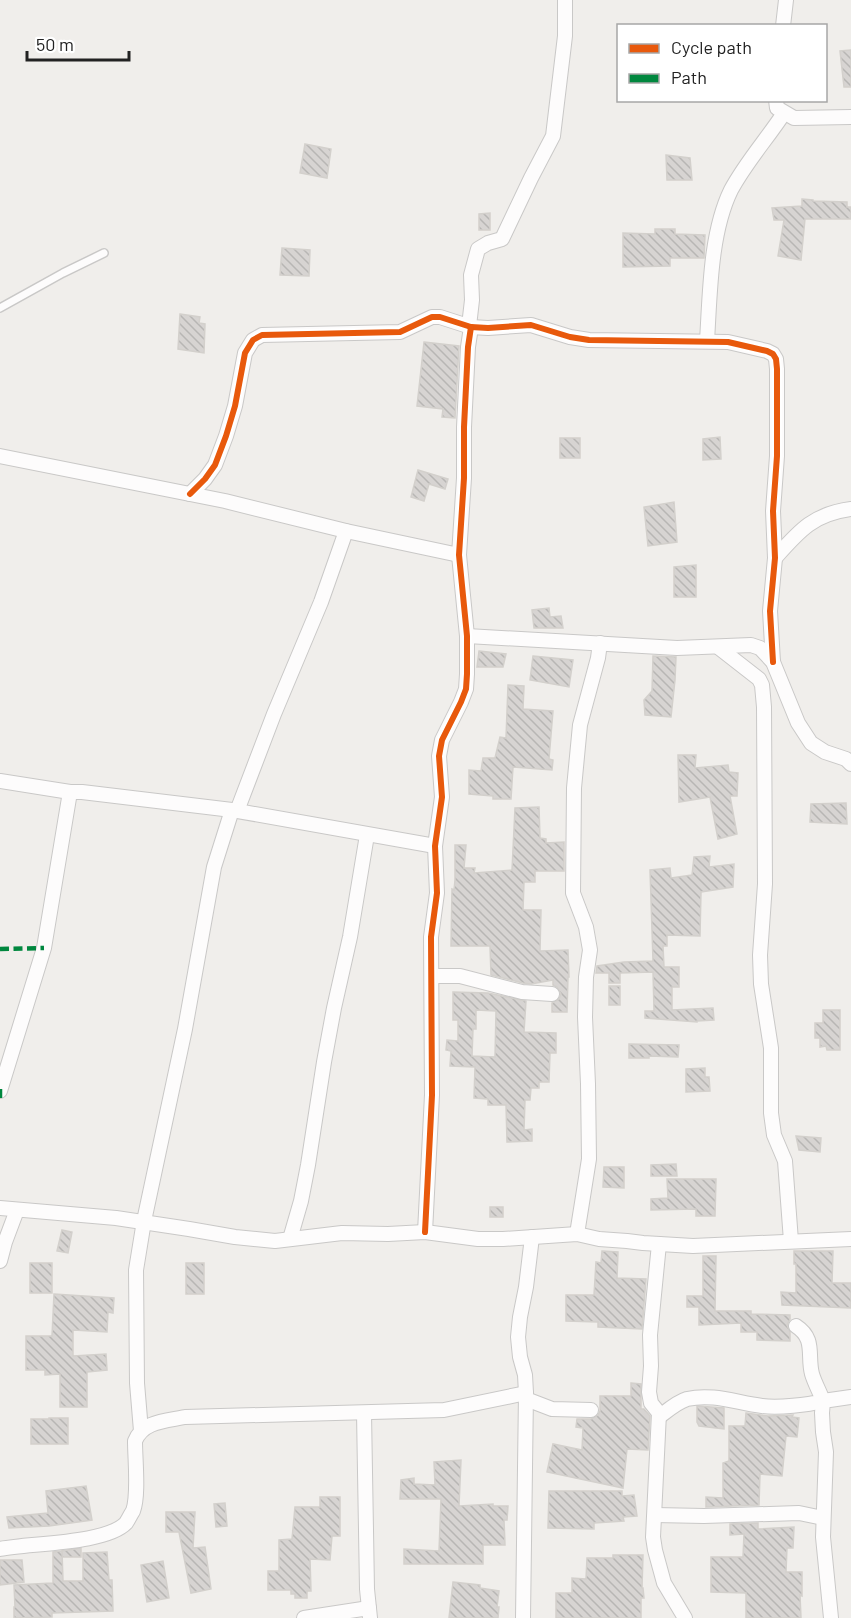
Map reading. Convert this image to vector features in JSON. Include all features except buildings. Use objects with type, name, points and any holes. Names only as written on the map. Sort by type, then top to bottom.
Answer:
[{"type":"street","points":[[425,1232],[432,1095],[431,937],[437,893],[435,846],[442,797],[439,756],[442,740],[466,689],[467,674],[467,636],[459,555],[464,478],[466,367],[472,300],[471,275],[478,249],[502,238],[553,136],[565,36],[565,0]]},
{"type":"street","points":[[783,24],[786,0]]},
{"type":"street","points":[[776,102],[777,108],[794,118],[851,117]]},
{"type":"street","points":[[707,341],[713,258],[721,219],[730,192],[746,164],[770,135],[784,113]]},
{"type":"street","points":[[190,494],[215,465],[235,406],[245,353],[253,340],[262,335],[400,332],[432,317],[440,317],[470,327],[531,325],[570,337],[589,340],[728,342],[767,351],[776,359],[777,369],[777,456],[773,511],[775,558],[770,611],[773,662],[798,723],[811,743],[825,752],[849,761]]},
{"type":"street","points":[[0,456],[225,501],[346,531],[459,555]]},
{"type":"street","points":[[775,558],[796,534],[817,518],[836,511],[851,509]]},
{"type":"street","points":[[141,1431],[137,1383],[135,1278],[144,1221],[185,1029],[214,867],[234,811],[321,602],[346,531]]},
{"type":"street","points":[[467,636],[677,648],[752,645],[760,648],[773,662]]},
{"type":"street","points":[[577,1234],[589,1158],[585,1017],[586,977],[590,950],[586,927],[573,893],[574,788],[580,725],[600,643]]},
{"type":"street","points":[[718,647],[759,679],[762,686],[765,884],[760,955],[761,984],[771,1048],[771,1113],[774,1135],[785,1161],[791,1241]]},
{"type":"street","points":[[0,781],[70,792],[234,811],[435,846]]},
{"type":"street","points":[[0,1091],[45,948],[70,792]]},
{"type":"street","points":[[290,1239],[308,1165],[324,1062],[350,937],[367,835]]},
{"type":"street","points":[[432,976],[460,976],[522,992],[552,994]]},
{"type":"street","points":[[0,1208],[144,1221],[235,1237],[275,1240],[342,1233],[425,1232],[478,1239],[577,1234],[599,1239],[693,1246],[851,1239]]},
{"type":"street","points":[[0,1261],[4,1242],[17,1210]]},
{"type":"street","points":[[523,1618],[526,1396],[525,1375],[518,1337],[532,1237]]},
{"type":"street","points":[[659,1244],[650,1335],[649,1392],[651,1403],[658,1410],[659,1417],[653,1537],[664,1583],[680,1606],[685,1618]]},
{"type":"street","points":[[796,1326],[807,1335],[812,1373],[824,1401],[822,1413],[826,1460],[823,1537],[828,1614]]},
{"type":"street","points":[[0,1546],[45,1544],[98,1536],[126,1523],[133,1510],[135,1497],[135,1441],[149,1424],[185,1417],[444,1410],[526,1396],[552,1409],[591,1410]]},
{"type":"street","points":[[659,1417],[685,1400],[698,1397],[718,1397],[766,1406],[810,1404],[851,1397]]},
{"type":"street","points":[[304,1618],[369,1613],[364,1413]]},
{"type":"street","points":[[655,1515],[799,1513],[823,1518]]},
{"type":"lane","points":[[0,308],[104,253]]},
{"type":"marked path","points":[[0,949],[44,948]]},
{"type":"marked path","points":[[0,1089],[0,1101]]},
{"type":"cycle path","points":[[190,494],[215,465],[235,406],[245,353],[253,340],[262,335],[400,332],[432,317],[440,317],[471,327],[531,325],[570,337],[589,340],[728,342],[767,351],[776,359],[777,369],[777,456],[773,511],[775,558],[770,611],[773,662]]},
{"type":"cycle path","points":[[425,1232],[432,1095],[431,937],[437,893],[435,846],[442,797],[439,756],[442,740],[466,689],[467,674],[467,636],[459,555],[468,347],[471,327]]}]
